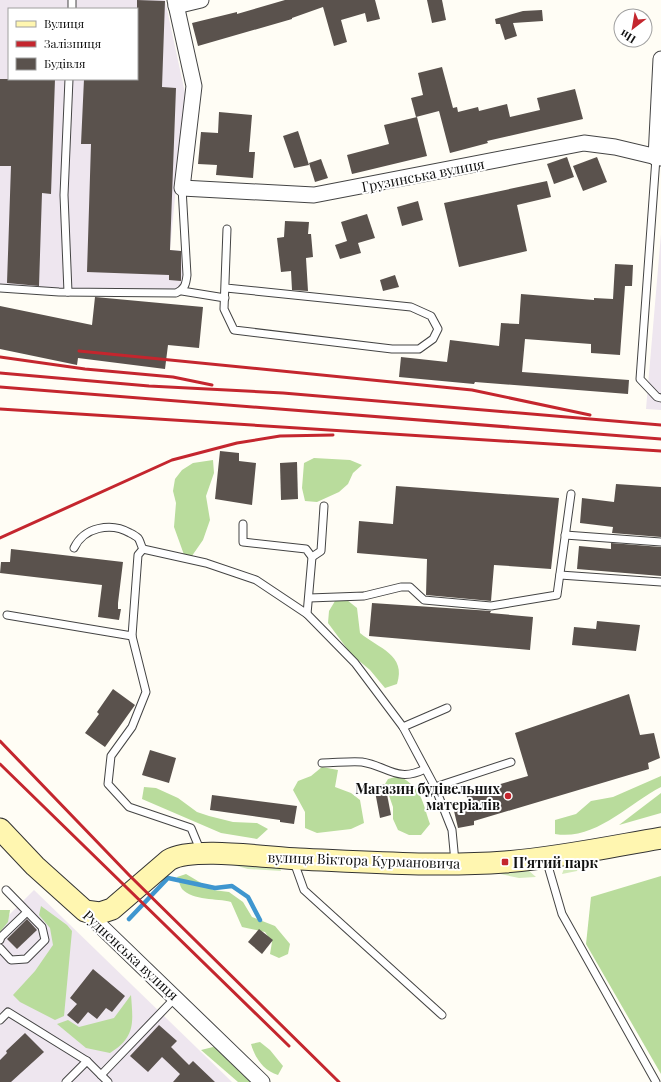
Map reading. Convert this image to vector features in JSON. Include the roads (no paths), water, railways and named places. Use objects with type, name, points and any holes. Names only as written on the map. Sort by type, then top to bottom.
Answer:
[{"type":"street","points":[[182,188],[194,86],[176,3],[201,0]]},
{"type":"street","points":[[658,158],[661,59]]},
{"type":"street","name":"Грузинська вулиця","points":[[182,188],[314,196],[584,144],[615,147],[658,158]]},
{"type":"street","name":"Рудненська вулиця","points":[[0,829],[35,866],[85,911],[112,940],[176,997],[262,1082]]},
{"type":"street","name":"вулиця Віктора Курмановича","points":[[85,911],[100,913],[112,908],[175,856],[188,854],[455,864],[505,862],[546,857],[661,838]]},
{"type":"lane","points":[[68,292],[64,195],[69,80]]},
{"type":"lane","points":[[658,158],[657,194],[640,379],[657,397],[661,398]]},
{"type":"lane","points":[[182,188],[187,275],[186,285],[182,291]]},
{"type":"lane","points":[[226,288],[411,307],[431,316],[438,329],[433,340],[419,349],[392,349],[234,330],[224,309],[226,288],[227,229]]},
{"type":"lane","points":[[0,288],[68,292],[176,293],[182,291],[225,298]]},
{"type":"lane","points":[[309,598],[364,596],[401,587],[410,587],[424,600],[491,606],[557,595],[571,494]]},
{"type":"lane","points":[[312,557],[322,551],[324,506]]},
{"type":"lane","points":[[243,524],[243,542],[306,549],[312,557],[308,614]]},
{"type":"lane","points":[[74,548],[78,540],[98,528],[120,527],[138,537],[143,549]]},
{"type":"lane","points":[[565,535],[661,542]]},
{"type":"lane","points":[[143,549],[206,563],[256,580],[308,614],[355,663],[403,727],[435,787],[452,830],[455,864]]},
{"type":"lane","points":[[143,549],[138,555],[132,636],[146,692],[132,727],[111,756],[108,784],[129,807],[191,828],[202,854]]},
{"type":"lane","points":[[560,575],[661,582]]},
{"type":"lane","points":[[7,615],[132,636]]},
{"type":"lane","points":[[403,727],[447,708]]},
{"type":"lane","points":[[322,763],[363,762],[396,774],[416,774],[425,769]]},
{"type":"lane","points":[[435,787],[511,762]]},
{"type":"lane","points":[[546,857],[562,914],[656,1082]]},
{"type":"lane","points":[[294,859],[304,890],[442,1015]]},
{"type":"lane","points":[[0,948],[11,960],[26,959],[45,940],[42,927],[6,890]]},
{"type":"lane","points":[[0,940],[1,937],[27,912]]},
{"type":"lane","points":[[101,1075],[176,997]]},
{"type":"lane","points":[[0,1020],[8,1012],[87,1061],[108,1082]]},
{"type":"lane","points":[[66,1082],[87,1061]]},
{"type":"waterway","points":[[129,919],[168,878],[215,888],[232,886],[248,897],[260,920]]},
{"type":"railway","points":[[79,351],[472,390],[590,415]]},
{"type":"railway","points":[[0,357],[85,369],[173,377],[212,385]]},
{"type":"railway","points":[[0,373],[149,386],[283,393],[661,425]]},
{"type":"railway","points":[[0,387],[661,439]]},
{"type":"railway","points":[[0,409],[661,451]]},
{"type":"railway","points":[[0,538],[172,460],[237,443],[280,436],[333,435]]},
{"type":"railway","points":[[0,741],[129,875],[339,1082]]},
{"type":"railway","points":[[0,764],[289,1046]]},
{"type":"place","name":"Магазин будівельних матеріалів","points":[[508,796]]},
{"type":"place","name":"П'ятий парк","points":[[505,862]]}]
